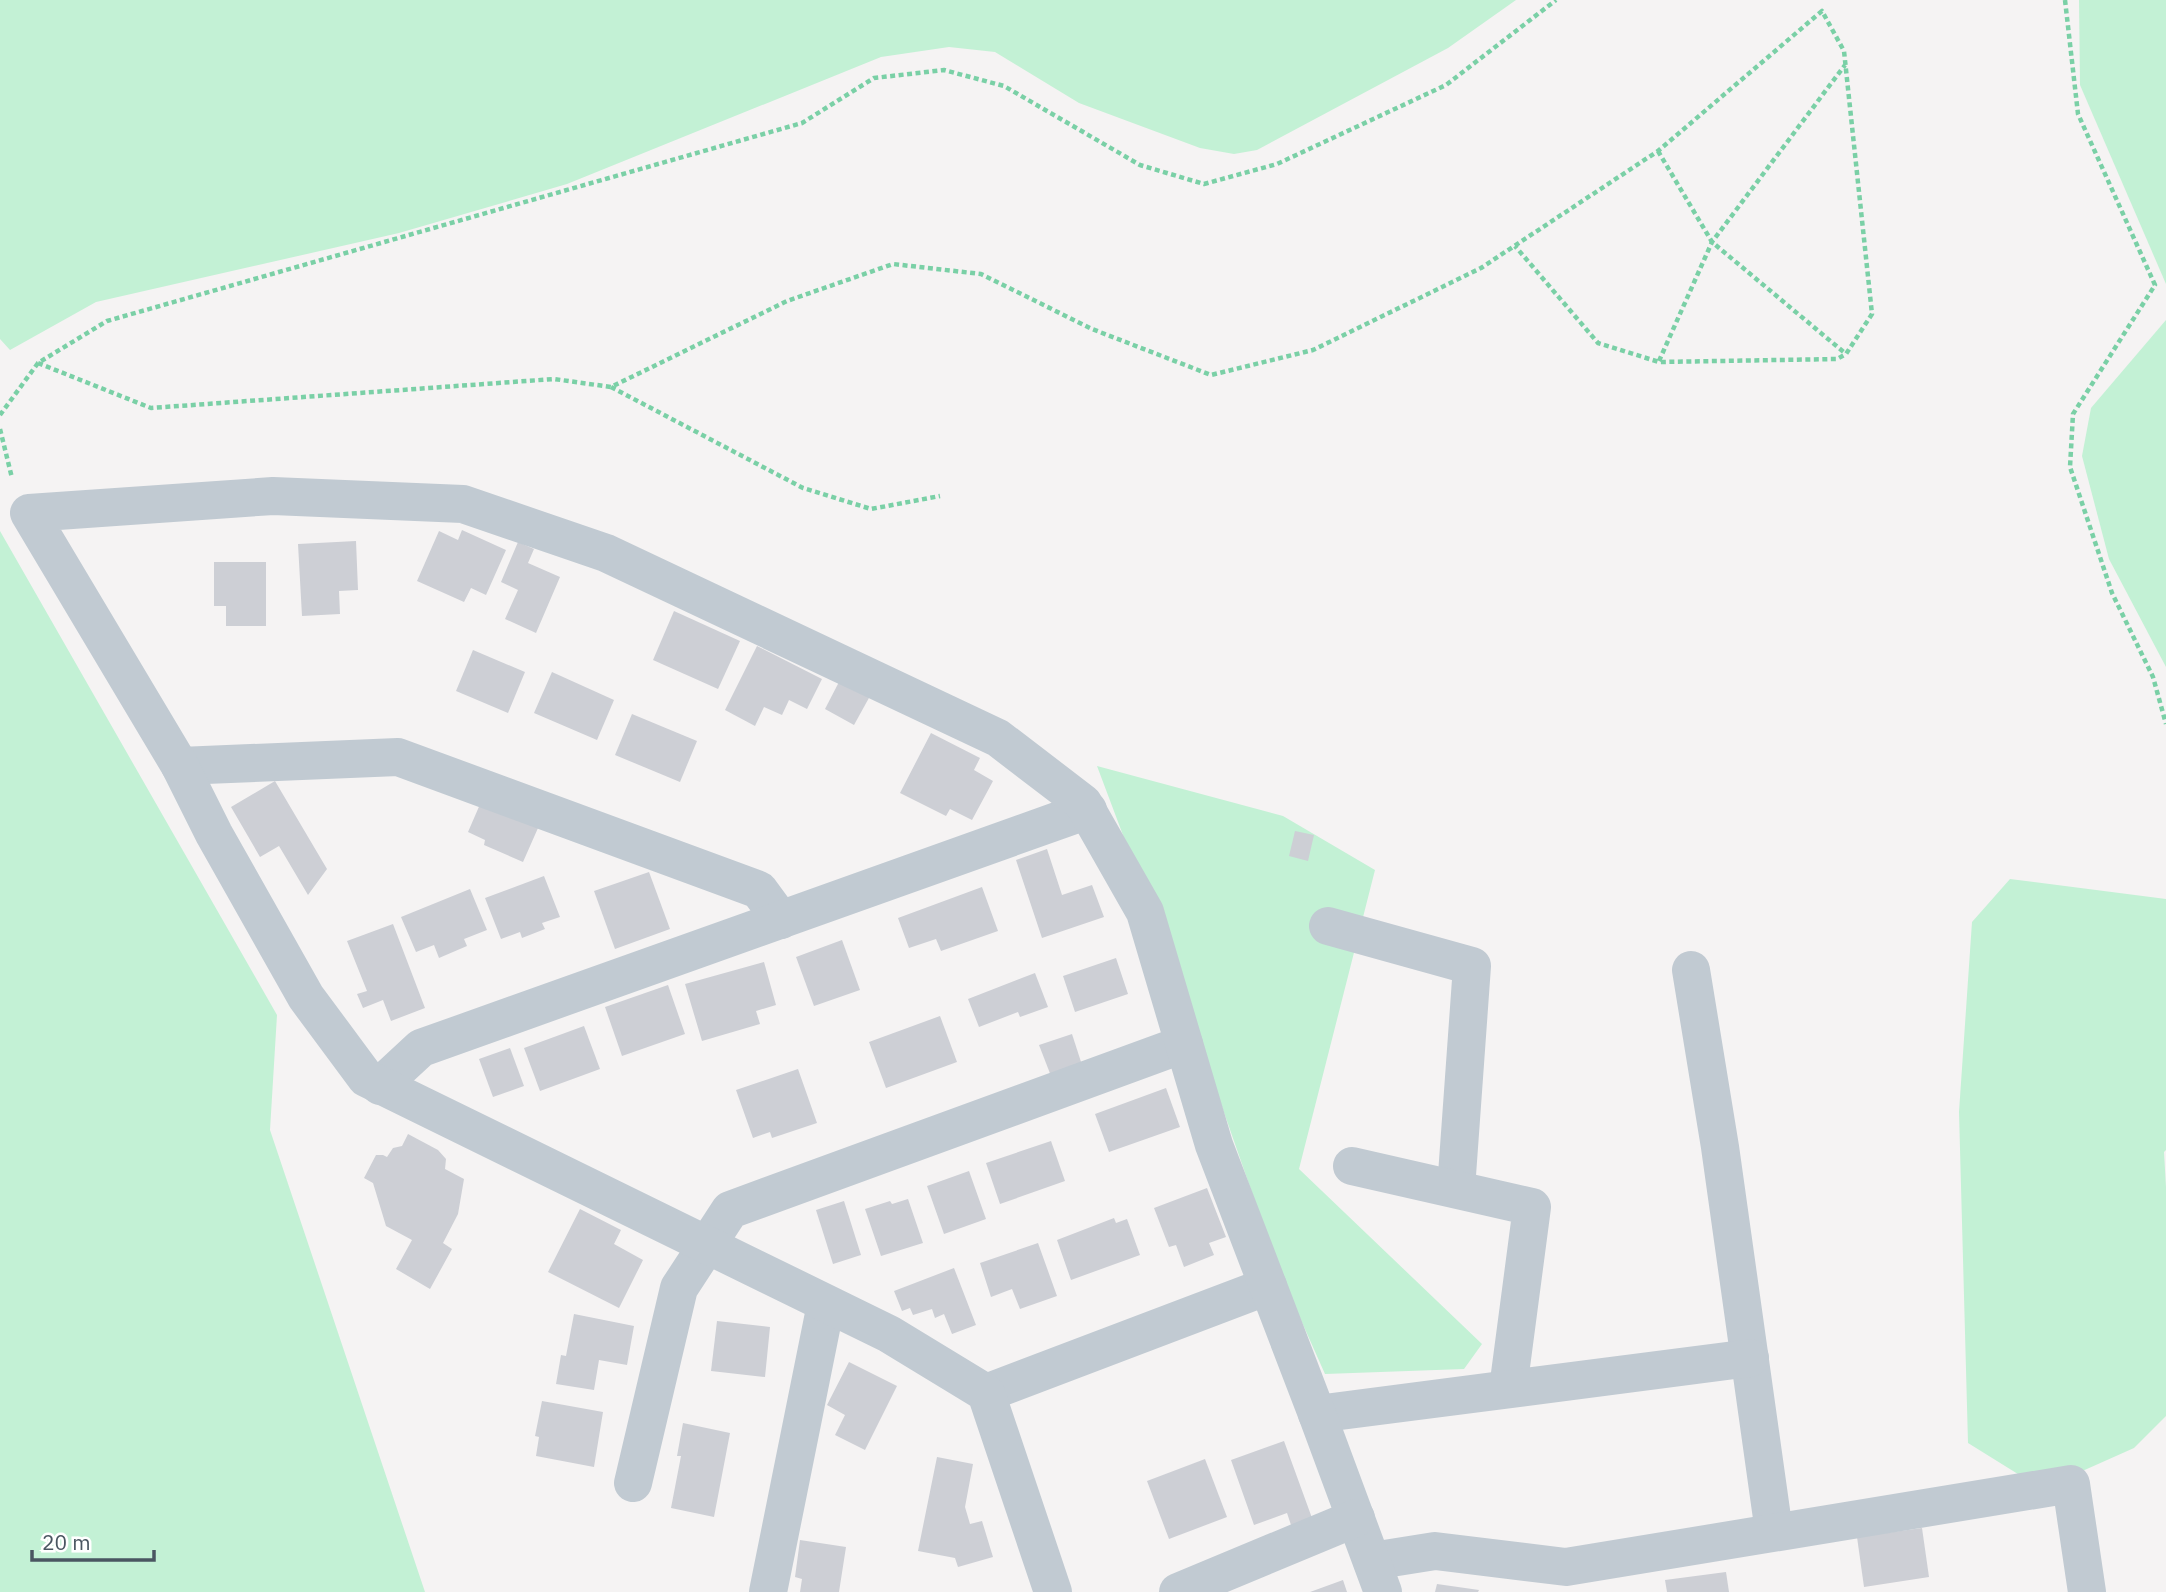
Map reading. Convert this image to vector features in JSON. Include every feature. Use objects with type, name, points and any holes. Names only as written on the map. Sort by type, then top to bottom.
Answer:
[{"type":"street","points":[[1053,1592],[986,1393],[889,1334],[366,1078],[306,997],[214,834],[180,766],[29,513],[273,496],[463,504],[606,553],[998,738],[1083,803],[1145,912],[1214,1145],[1378,1576],[1435,1551],[1566,1567],[2071,1484],[2087,1592]]},
{"type":"street","points":[[180,766],[398,757],[759,890],[781,920]]},
{"type":"street","points":[[380,1086],[421,1048],[1088,810]]},
{"type":"street","points":[[1328,926],[1472,965],[1456,1189]]},
{"type":"street","points":[[1692,970],[1720,1147],[1774,1532]]},
{"type":"street","points":[[633,1483],[678,1288],[730,1210],[1184,1044]]},
{"type":"street","points":[[1352,1166],[1532,1207],[1508,1389]]},
{"type":"street","points":[[986,1393],[1268,1286]]},
{"type":"street","points":[[768,1592],[826,1304]]},
{"type":"street","points":[[1317,1413],[1749,1358]]},
{"type":"street","points":[[1178,1592],[1356,1518]]},
{"type":"path","points":[[0,415],[38,363],[107,321],[802,123],[874,78],[944,70],[1004,86],[1140,164],[1204,184],[1277,164],[1446,85],[1556,0]]},
{"type":"path","points":[[2065,0],[2078,114],[2155,285],[2073,414],[2070,467],[2112,593],[2152,677],[2166,724]]},
{"type":"path","points":[[611,387],[787,301],[893,264],[981,274],[1092,329],[1211,375],[1313,350],[1481,268],[1516,246],[1658,151],[1822,11],[1844,51],[1872,314],[1846,354],[1837,359],[1659,362],[1598,343],[1516,246]]},
{"type":"path","points":[[1659,362],[1712,242],[1846,65]]},
{"type":"path","points":[[1658,151],[1712,242],[1846,354]]},
{"type":"path","points":[[38,363],[151,408],[554,379],[611,387],[803,488],[872,509],[940,496]]},
{"type":"path","points":[[0,429],[12,477],[29,513]]},
{"type":"green space","points":[[0,0],[1516,0],[1448,48],[1257,150],[1234,154],[1200,148],[1079,103],[995,52],[949,47],[881,57],[567,184],[399,233],[96,302],[10,350],[0,339]]},
{"type":"green space","points":[[2079,0],[2166,0],[2166,284],[2080,85]]},
{"type":"green space","points":[[2166,320],[2166,667],[2109,559],[2082,456],[2091,408]]},
{"type":"green space","points":[[0,531],[277,1015],[270,1130],[425,1592],[0,1592]]},
{"type":"green space","points":[[1097,766],[1283,816],[1375,870],[1299,1169],[1482,1344],[1464,1369],[1325,1374],[1280,1273],[1182,992]]},
{"type":"green space","points":[[2010,879],[2166,899],[2166,1416],[2134,1448],[2042,1489],[1968,1443],[1959,1112],[1972,922]]},
{"type":"building","points":[[462,530],[506,550],[486,595],[471,588],[464,602],[417,581],[439,531],[458,540]]},
{"type":"building","points":[[356,541],[358,590],[339,591],[340,614],[302,616],[298,544]]},
{"type":"building","points":[[518,542],[534,549],[528,563],[560,577],[536,633],[505,619],[518,590],[501,582]]},
{"type":"building","points":[[214,562],[266,562],[266,626],[226,626],[226,606],[214,606]]},
{"type":"building","points":[[674,611],[740,641],[718,689],[653,660]]},
{"type":"building","points":[[757,646],[822,679],[807,709],[789,700],[782,715],[764,707],[755,726],[725,710]]},
{"type":"building","points":[[473,650],[525,672],[508,713],[456,691]]},
{"type":"building","points":[[552,672],[614,700],[597,740],[534,713]]},
{"type":"building","points":[[840,680],[870,696],[854,725],[825,709]]},
{"type":"building","points":[[632,714],[697,741],[680,782],[615,755]]},
{"type":"building","points":[[931,733],[980,758],[974,770],[993,781],[972,820],[950,809],[946,816],[900,793]]},
{"type":"building","points":[[275,781],[327,869],[308,895],[279,846],[260,857],[231,807]]},
{"type":"building","points":[[481,802],[538,828],[523,862],[484,845],[485,840],[468,832]]},
{"type":"building","points":[[1295,831],[1314,835],[1308,861],[1289,856]]},
{"type":"building","points":[[1047,849],[1062,895],[1092,885],[1104,917],[1042,938],[1016,860]]},
{"type":"building","points":[[649,872],[670,929],[615,949],[594,891]]},
{"type":"building","points":[[544,876],[560,917],[542,923],[545,929],[522,938],[520,932],[501,939],[485,898]]},
{"type":"building","points":[[982,887],[998,931],[941,951],[936,939],[909,948],[898,918]]},
{"type":"building","points":[[470,889],[487,930],[464,939],[467,946],[439,958],[434,945],[416,952],[401,917]]},
{"type":"building","points":[[393,924],[425,1008],[391,1021],[383,1000],[363,1008],[357,994],[367,991],[347,941]]},
{"type":"building","points":[[842,940],[860,990],[814,1006],[796,957]]},
{"type":"building","points":[[1116,958],[1128,994],[1075,1012],[1063,976]]},
{"type":"building","points":[[764,962],[776,1005],[756,1011],[760,1024],[702,1041],[685,984]]},
{"type":"building","points":[[1035,973],[1048,1007],[1020,1017],[1018,1012],[979,1027],[968,999]]},
{"type":"building","points":[[668,985],[685,1034],[622,1056],[605,1007]]},
{"type":"building","points":[[940,1016],[957,1062],[886,1088],[869,1042]]},
{"type":"building","points":[[584,1026],[600,1069],[540,1091],[524,1048]]},
{"type":"building","points":[[1072,1034],[1082,1065],[1051,1076],[1039,1045]]},
{"type":"building","points":[[510,1048],[524,1086],[493,1097],[479,1059]]},
{"type":"building","points":[[798,1069],[817,1123],[772,1138],[770,1132],[753,1138],[736,1090]]},
{"type":"building","points":[[1166,1088],[1180,1127],[1109,1152],[1095,1114]]},
{"type":"building","points":[[408,1134],[438,1150],[446,1159],[445,1169],[464,1179],[458,1214],[443,1243],[452,1249],[430,1289],[396,1269],[412,1240],[386,1226],[373,1183],[364,1178],[376,1155],[387,1157],[393,1148],[402,1146]]},
{"type":"building","points":[[1051,1141],[1065,1181],[1000,1204],[986,1163]]},
{"type":"building","points":[[969,1171],[986,1219],[944,1234],[927,1186]]},
{"type":"building","points":[[1207,1188],[1226,1237],[1209,1243],[1214,1255],[1184,1267],[1176,1245],[1169,1247],[1154,1208]]},
{"type":"building","points":[[908,1199],[923,1243],[881,1256],[865,1209],[890,1201],[892,1204]]},
{"type":"building","points":[[844,1201],[861,1255],[833,1264],[816,1210]]},
{"type":"building","points":[[580,1209],[621,1230],[614,1244],[643,1260],[619,1308],[548,1272]]},
{"type":"building","points":[[1114,1218],[1116,1223],[1127,1219],[1140,1255],[1071,1280],[1057,1240]]},
{"type":"building","points":[[1038,1243],[1057,1296],[1020,1309],[1012,1289],[991,1297],[980,1263]]},
{"type":"building","points":[[954,1268],[976,1325],[952,1334],[944,1314],[935,1318],[932,1309],[913,1315],[910,1308],[902,1311],[894,1291]]},
{"type":"building","points":[[574,1314],[634,1326],[627,1365],[599,1360],[594,1390],[556,1384],[561,1355],[566,1356]]},
{"type":"building","points":[[717,1321],[770,1327],[765,1377],[711,1371]]},
{"type":"building","points":[[849,1362],[897,1386],[865,1450],[835,1435],[845,1415],[827,1405]]},
{"type":"building","points":[[542,1401],[603,1412],[594,1467],[536,1456],[539,1437],[535,1436]]},
{"type":"building","points":[[683,1423],[730,1433],[714,1517],[671,1508],[681,1456],[677,1456]]},
{"type":"building","points":[[1284,1441],[1312,1518],[1291,1525],[1287,1513],[1254,1525],[1231,1460]]},
{"type":"building","points":[[937,1457],[973,1464],[965,1507],[970,1524],[982,1521],[993,1557],[958,1567],[955,1558],[918,1551]]},
{"type":"building","points":[[1205,1459],[1227,1517],[1169,1539],[1147,1481]]},
{"type":"building","points":[[1922,1528],[1929,1577],[1864,1587],[1857,1537]]},
{"type":"building","points":[[800,1540],[846,1547],[839,1592],[800,1592],[802,1579],[795,1577]]},
{"type":"building","points":[[1726,1572],[1729,1592],[1667,1592],[1665,1580]]},
{"type":"building","points":[[1343,1580],[1347,1592],[1310,1592]]},
{"type":"building","points":[[1437,1584],[1479,1590],[1435,1592]]}]
